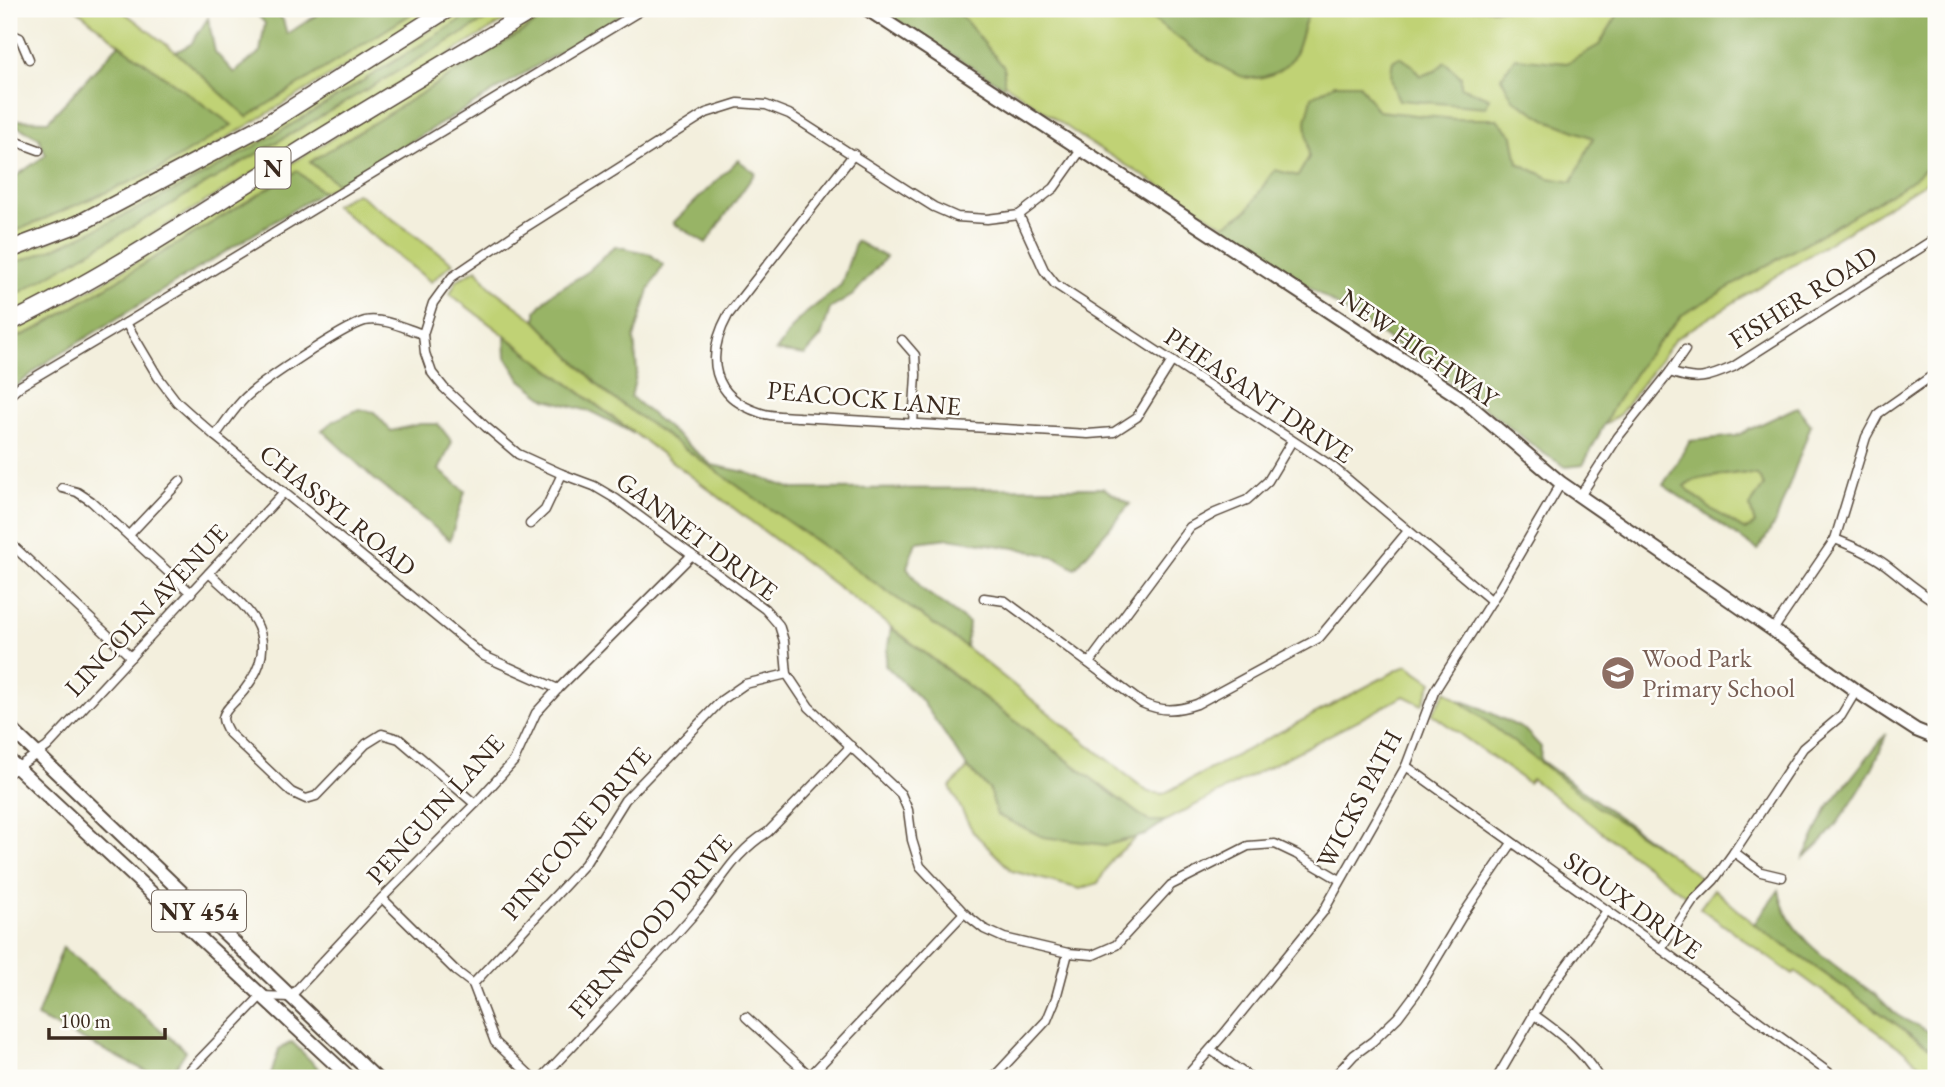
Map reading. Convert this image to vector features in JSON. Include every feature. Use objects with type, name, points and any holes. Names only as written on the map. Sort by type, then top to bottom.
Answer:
[{"type":"highway","name":"N","points":[[9,250],[78,224],[265,125],[448,9]]},
{"type":"highway","name":"N","points":[[9,323],[159,239],[296,152],[534,9]]},
{"type":"street","points":[[9,396],[20,386],[643,9]]},
{"type":"street","name":"NEW HIGHWAY","points":[[867,9],[1461,398],[1561,483],[1856,691],[1916,730],[1936,738]]},
{"type":"street","points":[[9,33],[20,38],[29,59]]},
{"type":"street","points":[[215,436],[243,400],[260,385],[343,332],[366,321],[384,321],[423,334],[433,303],[452,276],[706,113],[738,103],[766,105],[789,114],[910,192],[957,217],[987,219],[1019,215],[1054,188],[1081,150]]},
{"type":"street","points":[[9,139],[39,150]]},
{"type":"street","name":"PEACOCK LANE","points":[[853,154],[728,315],[718,333],[713,354],[716,374],[727,391],[747,408],[764,414],[913,424],[1088,434],[1114,432],[1137,417],[1172,361]]},
{"type":"street","name":"PHEASANT DRIVE","points":[[1019,215],[1044,270],[1055,284],[1333,467],[1492,601]]},
{"type":"street","name":"FISHER ROAD","points":[[1670,372],[1687,378],[1710,378],[1733,367],[1936,238]]},
{"type":"street","name":"CHASSYL ROAD","points":[[127,323],[158,377],[177,402],[215,436],[484,656],[558,689]]},
{"type":"street","name":"GANNET DRIVE","points":[[423,334],[425,353],[432,373],[444,388],[519,454],[594,485],[765,609],[779,625],[784,641],[787,674],[810,707],[901,794],[908,810],[912,840],[920,866],[984,929],[1004,938],[1093,956],[1116,944],[1171,886],[1248,846],[1275,844],[1296,853],[1340,880]]},
{"type":"street","points":[[902,341],[915,355],[913,424]]},
{"type":"street","points":[[1580,496],[1618,437],[1685,350]]},
{"type":"street","points":[[1773,630],[1835,539],[1866,437],[1879,413],[1936,373]]},
{"type":"street","points":[[1090,663],[1190,527],[1247,500],[1268,481],[1292,441]]},
{"type":"street","points":[[530,524],[545,510],[562,474]]},
{"type":"street","points":[[129,535],[180,481]]},
{"type":"street","name":"WICKS PATH","points":[[1185,1078],[1323,912],[1406,766],[1434,692],[1492,601],[1561,483]]},
{"type":"street","points":[[62,488],[78,492],[91,501],[191,593]]},
{"type":"street","name":"LINCOLN AVENUE","points":[[11,767],[47,747],[284,492]]},
{"type":"street","points":[[984,598],[1005,601],[1142,703],[1156,709],[1179,710],[1197,704],[1319,638],[1408,531]]},
{"type":"street","points":[[1835,539],[1884,563],[1910,585],[1935,598]]},
{"type":"street","points":[[9,542],[131,657]]},
{"type":"street","name":"PENGUIN LANE","points":[[290,997],[514,761],[536,713],[692,555]]},
{"type":"street","points":[[209,573],[243,606],[254,620],[262,639],[261,663],[251,682],[225,713],[223,722],[229,733],[291,792],[306,799],[316,796],[366,744],[382,734],[399,739],[475,804]]},
{"type":"street","name":"PINECONE DRIVE","points":[[473,984],[586,864],[632,793],[722,700],[745,684],[787,674]]},
{"type":"street","points":[[1661,949],[1693,901],[1714,880],[1734,852],[1803,748],[1841,716],[1856,691]]},
{"type":"street","name":"NY 454","points":[[9,727],[376,1078]]},
{"type":"street","name":"FERNWOOD DRIVE","points":[[542,1078],[673,938],[707,899],[734,859],[753,841],[768,832],[851,746]]},
{"type":"street","name":"SIOUX DRIVE","points":[[1406,766],[1836,1078]]},
{"type":"street","name":"NY 454","points":[[11,767],[350,1078]]},
{"type":"street","points":[[1333,1078],[1354,1055],[1398,1017],[1512,843]]},
{"type":"street","points":[[1734,852],[1761,872],[1782,877]]},
{"type":"street","points":[[382,898],[456,971],[473,984],[495,1042],[533,1078]]},
{"type":"street","points":[[746,1017],[809,1077],[964,912]]},
{"type":"street","points":[[1497,1078],[1547,992],[1606,912]]},
{"type":"street","points":[[993,1078],[1048,1020],[1068,953]]},
{"type":"street","points":[[182,1078],[261,996],[290,997]]},
{"type":"street","points":[[1533,1014],[1570,1040],[1599,1078]]},
{"type":"street","points":[[1211,1050],[1251,1078]]},
{"type":"green space","points":[[76,9],[120,9],[176,52],[247,116],[419,9],[441,9],[164,176],[86,214],[9,246],[9,234],[231,125],[119,44]]},
{"type":"green space","points":[[252,9],[274,9],[283,20],[287,34],[322,9],[419,9],[247,117],[176,52],[191,44],[208,18],[215,52],[234,73],[260,52],[265,23]]},
{"type":"green space","points":[[465,9],[524,9],[109,260],[34,304],[9,315],[9,256],[85,227],[159,191]]},
{"type":"green space","points":[[478,9],[504,9],[9,299],[9,264],[73,240],[180,188],[309,114]]},
{"type":"green space","points":[[544,9],[559,9],[310,162],[339,185],[322,192],[296,172],[37,329],[9,341],[9,332],[104,282]]},
{"type":"green space","points":[[559,9],[631,9],[339,185],[310,162]]},
{"type":"green space","points":[[879,9],[956,9],[1004,67],[1004,87]]},
{"type":"green space","points":[[897,9],[1936,9],[1936,176],[1675,339],[1620,414],[1577,443],[1087,141]]},
{"type":"green space","points":[[1139,9],[1311,9],[1297,48],[1288,64],[1267,76],[1249,78],[1211,60]]},
{"type":"green space","points":[[1621,9],[1936,9],[1936,160],[1909,183],[1682,315],[1645,358],[1615,404],[1583,465],[1566,467],[1384,336],[1220,229],[1248,209],[1275,170],[1298,176],[1309,157],[1306,121],[1312,97],[1335,84],[1359,84],[1378,111],[1454,119],[1497,119],[1513,136],[1518,163],[1549,178],[1572,182],[1593,138],[1547,120],[1513,99],[1501,77],[1515,58],[1567,63],[1599,45]]},
{"type":"green space","points":[[119,44],[232,125],[158,170],[9,234],[9,181],[46,155],[39,138],[9,120],[48,121]]},
{"type":"green space","points":[[1400,57],[1412,65],[1420,76],[1435,71],[1445,62],[1461,77],[1461,87],[1489,98],[1486,107],[1399,100],[1391,71],[1393,61]]},
{"type":"green space","points":[[738,160],[755,173],[706,243],[673,223]]},
{"type":"green space","points":[[297,171],[322,192],[45,363],[9,392],[9,341],[37,329]]},
{"type":"green space","points":[[357,193],[453,263],[431,282],[334,205]]},
{"type":"green space","points":[[856,241],[886,257],[853,295],[830,309],[821,337],[805,355],[776,351],[799,319],[841,285]]},
{"type":"green space","points":[[615,246],[650,254],[663,265],[649,290],[634,338],[637,371],[631,397],[712,465],[745,472],[793,489],[1103,488],[1130,504],[1075,568],[1056,557],[1021,549],[949,538],[916,542],[907,567],[922,589],[969,623],[966,647],[606,393],[536,321],[536,311],[551,294],[586,273]]},
{"type":"green space","points":[[477,269],[490,287],[536,321],[606,393],[966,647],[1148,792],[1163,794],[1407,665],[1432,682],[1422,705],[1404,696],[1165,821],[1148,821],[450,294],[457,280]]},
{"type":"green space","points":[[505,336],[633,433],[592,412],[546,399],[520,379],[506,357]]},
{"type":"green space","points":[[1797,407],[1811,425],[1776,521],[1758,550],[1663,485],[1690,441],[1736,436]],"holes":[[[1737,473],[1757,475],[1764,485],[1750,506],[1755,524],[1745,530],[1708,507],[1684,486],[1708,477]]]},
{"type":"green space","points":[[359,409],[374,412],[391,431],[420,424],[438,424],[452,442],[439,470],[465,491],[450,540],[373,478],[322,430],[335,420]]},
{"type":"green space","points":[[1737,473],[1757,475],[1764,485],[1750,506],[1755,524],[1745,530],[1708,507],[1684,486],[1702,478]]},
{"type":"green space","points":[[891,628],[1148,821],[1165,821],[1145,835],[1106,845],[1043,837],[997,815],[990,790],[968,768],[922,701],[885,665]]},
{"type":"green space","points":[[1446,691],[1702,880],[1686,896],[1532,779],[1528,783],[1432,714]]},
{"type":"green space","points":[[1459,700],[1525,730],[1541,747],[1540,760],[1665,851],[1596,806]]},
{"type":"green space","points":[[1886,734],[1881,749],[1853,801],[1828,834],[1804,857],[1828,807]]},
{"type":"green space","points":[[968,768],[990,790],[997,815],[1106,845],[1137,837],[1112,859],[1098,883],[1080,889],[1012,871],[973,832],[950,787]]},
{"type":"green space","points":[[1714,889],[1754,924],[1936,1052],[1936,1078],[1904,1051],[1796,972],[1793,975],[1700,908]]},
{"type":"green space","points":[[1779,890],[1784,908],[1804,938],[1832,964],[1877,996],[1897,1015],[1936,1035],[1936,1052],[1754,924]]},
{"type":"green space","points":[[63,947],[186,1051],[169,1078],[160,1078],[37,1017]]},
{"type":"green space","points":[[292,1042],[328,1078],[270,1078],[279,1049]]},
{"type":"place","name":"Wood Park Primary School","points":[[1618,673]]}]
